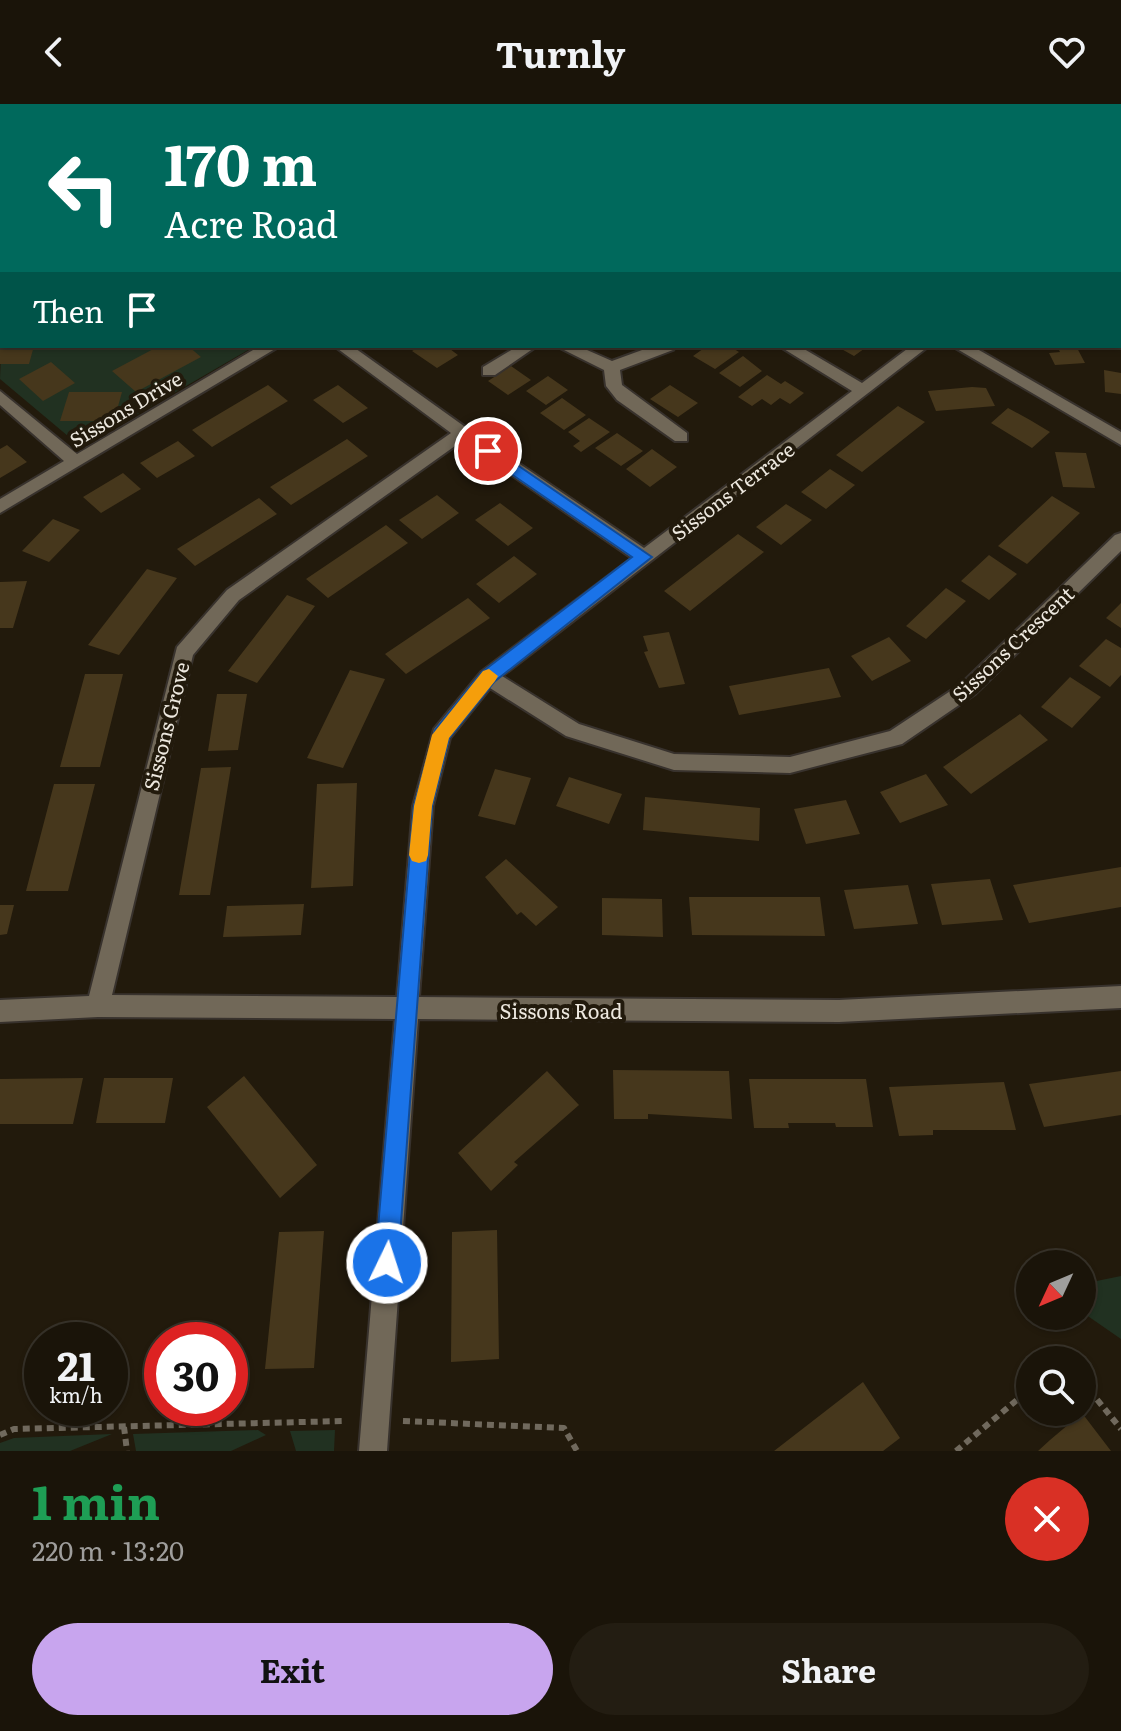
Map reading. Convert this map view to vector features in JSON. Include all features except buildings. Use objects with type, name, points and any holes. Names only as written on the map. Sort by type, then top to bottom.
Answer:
[{"type":"street","name":"Sissons Drive","points":[[0,507],[269,348]]},
{"type":"street","points":[[345,348],[462,433],[644,557]]},
{"type":"street","points":[[489,371],[526,348]]},
{"type":"street","points":[[569,348],[612,367],[663,348]]},
{"type":"street","points":[[790,348],[862,390]]},
{"type":"street","name":"Sissons Terrace","points":[[373,1451],[423,806],[441,735],[488,677],[918,348]]},
{"type":"street","points":[[963,348],[1121,439]]},
{"type":"street","points":[[612,367],[614,386],[623,396],[681,437]]},
{"type":"street","points":[[0,396],[76,462]]},
{"type":"street","name":"Sissons Grove","points":[[98,1006],[184,652],[233,595],[462,433]]},
{"type":"street","name":"Sissons Crescent","points":[[488,677],[573,730],[674,762],[790,765],[895,738],[956,697],[1121,540]]},
{"type":"street","name":"Sissons Road","points":[[0,1011],[98,1006],[839,1011],[1121,997]]},
{"type":"path","points":[[1096,1398],[1121,1429]]},
{"type":"path","points":[[956,1451],[1016,1401]]},
{"type":"path","points":[[0,1435],[14,1429],[375,1420],[564,1428],[577,1451]]},
{"type":"path","points":[[124,1427],[127,1451]]},
{"type":"green space","points":[[1,348],[252,348],[81,447],[0,379]]},
{"type":"green space","points":[[1121,1276],[1121,1339],[1096,1322],[1096,1281]]},
{"type":"green space","points":[[258,1430],[266,1435],[231,1451],[136,1451],[133,1434]]},
{"type":"green space","points":[[335,1430],[334,1451],[296,1451],[290,1431]]},
{"type":"green space","points":[[112,1434],[70,1451],[0,1451],[0,1443],[14,1438]]},
{"type":"slow traffic","points":[[419,855],[423,806],[441,735],[489,676]]},
{"type":"route","points":[[387,1263],[423,806],[441,735],[488,677],[644,557],[488,451]]}]
